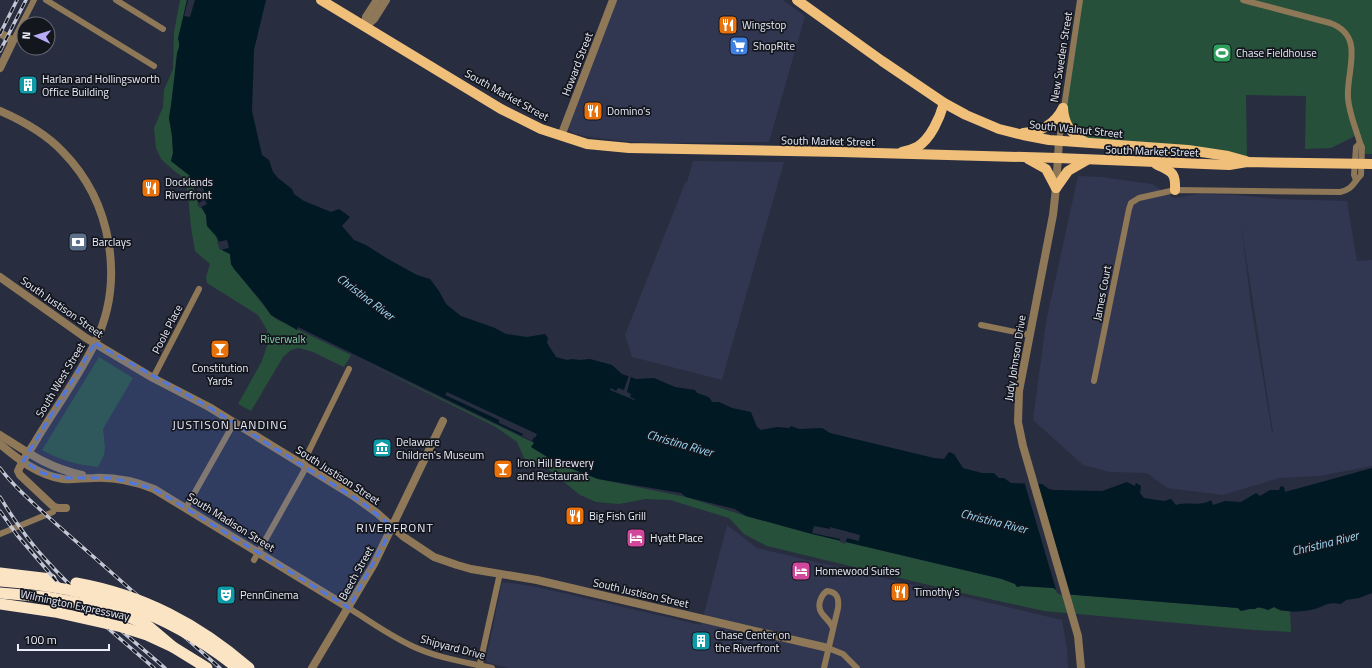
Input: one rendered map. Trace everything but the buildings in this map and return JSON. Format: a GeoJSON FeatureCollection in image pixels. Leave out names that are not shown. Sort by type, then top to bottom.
{"type":"FeatureCollection","features":[{"type":"Feature","properties":{"kind":"highway"},"geometry":{"type":"LineString","coordinates":[[0,574],[40,577],[80,584],[107,590],[143,602],[171,614],[193,626],[220,644],[249,668]]}},
{"type":"Feature","properties":{"kind":"highway","name":"Wilmington Expressway"},"geometry":{"type":"LineString","coordinates":[[0,581],[70,589],[95,595],[128,606],[163,621],[206,644],[237,668]]}},
{"type":"Feature","properties":{"kind":"highway"},"geometry":{"type":"LineString","coordinates":[[0,593],[74,602],[122,614],[147,625],[173,647]]}},
{"type":"Feature","properties":{"kind":"highway","name":"Wilmington Expressway"},"geometry":{"type":"LineString","coordinates":[[0,604],[55,612],[122,627],[147,635],[173,647],[207,668]]}},
{"type":"Feature","properties":{"kind":"main road","name":"South Market Street"},"geometry":{"type":"LineString","coordinates":[[322,0],[364,27],[501,109],[541,129],[587,144],[622,148],[1058,158],[1229,165],[1247,162],[1372,164]]}},
{"type":"Feature","properties":{"kind":"main road","name":"South Walnut Street"},"geometry":{"type":"LineString","coordinates":[[796,0],[944,103],[977,120],[999,129],[1034,138],[1188,150],[1228,156],[1247,162]]}},
{"type":"Feature","properties":{"kind":"main road"},"geometry":{"type":"LineString","coordinates":[[896,154],[917,147],[924,141],[935,123],[944,103]]}},
{"type":"Feature","properties":{"kind":"main road"},"geometry":{"type":"LineString","coordinates":[[1015,133],[1027,133],[1041,130],[1055,120],[1063,108]]}},
{"type":"Feature","properties":{"kind":"main road"},"geometry":{"type":"LineString","coordinates":[[1063,108],[1064,118],[1068,129],[1086,142]]}},
{"type":"Feature","properties":{"kind":"main road"},"geometry":{"type":"LineString","coordinates":[[1027,158],[1046,169],[1056,188],[1068,171],[1087,160]]}},
{"type":"Feature","properties":{"kind":"main road"},"geometry":{"type":"LineString","coordinates":[[1154,163],[1173,174],[1176,180],[1175,190]]}},
{"type":"Feature","properties":{"kind":"street"},"geometry":{"type":"LineString","coordinates":[[0,68],[34,0]]}},
{"type":"Feature","properties":{"kind":"street"},"geometry":{"type":"LineString","coordinates":[[46,0],[154,66]]}},
{"type":"Feature","properties":{"kind":"street"},"geometry":{"type":"LineString","coordinates":[[116,0],[163,29]]}},
{"type":"Feature","properties":{"kind":"street"},"geometry":{"type":"LineString","coordinates":[[364,27],[366,17],[377,0]]}},
{"type":"Feature","properties":{"kind":"street"},"geometry":{"type":"LineString","coordinates":[[364,27],[374,19],[386,0]]}},
{"type":"Feature","properties":{"kind":"street","name":"Howard Street"},"geometry":{"type":"LineString","coordinates":[[561,136],[613,0]]}},
{"type":"Feature","properties":{"kind":"street","name":"New Sweden Street"},"geometry":{"type":"LineString","coordinates":[[1059,141],[1080,0]]}},
{"type":"Feature","properties":{"kind":"street"},"geometry":{"type":"LineString","coordinates":[[1175,190],[1340,192],[1353,186],[1361,175],[1362,147],[1348,102],[1348,86],[1352,51],[1346,34],[1339,26],[1330,23],[1243,0]]}},
{"type":"Feature","properties":{"kind":"street"},"geometry":{"type":"LineString","coordinates":[[0,33],[13,41]]}},
{"type":"Feature","properties":{"kind":"street","name":"South West Street"},"geometry":{"type":"LineString","coordinates":[[0,111],[28,125],[49,139],[64,152],[80,174],[98,206],[109,240],[112,276],[106,314],[95,343],[23,461]]}},
{"type":"Feature","properties":{"kind":"street","name":"Judy Johnson Drive"},"geometry":{"type":"LineString","coordinates":[[1059,141],[1056,188],[1050,232],[1020,387],[1018,410],[1021,439],[1073,617],[1079,643],[1081,668]]}},
{"type":"Feature","properties":{"kind":"street","name":"James Court"},"geometry":{"type":"LineString","coordinates":[[1094,381],[1131,203],[1139,198],[1175,190]]}},
{"type":"Feature","properties":{"kind":"street","name":"South Justison Street"},"geometry":{"type":"LineString","coordinates":[[0,277],[95,343],[153,378],[209,407],[363,503],[416,546],[434,557],[471,569],[543,581],[828,648]]}},
{"type":"Feature","properties":{"kind":"street","name":"Poole Place"},"geometry":{"type":"LineString","coordinates":[[153,378],[199,289]]}},
{"type":"Feature","properties":{"kind":"street"},"geometry":{"type":"LineString","coordinates":[[980,325],[1030,335]]}},
{"type":"Feature","properties":{"kind":"street"},"geometry":{"type":"LineString","coordinates":[[254,560],[304,471],[305,459],[349,369]]}},
{"type":"Feature","properties":{"kind":"street","name":"Beech Street"},"geometry":{"type":"LineString","coordinates":[[312,668],[374,564],[443,422]]}},
{"type":"Feature","properties":{"kind":"street"},"geometry":{"type":"LineString","coordinates":[[186,508],[234,423]]}},
{"type":"Feature","properties":{"kind":"street","name":"South Madison Street"},"geometry":{"type":"LineString","coordinates":[[0,435],[38,460],[60,470],[93,478]]}},
{"type":"Feature","properties":{"kind":"street","name":"South Madison Street"},"geometry":{"type":"LineString","coordinates":[[0,444],[36,470],[49,475],[67,479],[112,478],[145,485],[164,494],[349,608]]}},
{"type":"Feature","properties":{"kind":"street"},"geometry":{"type":"LineString","coordinates":[[23,461],[18,471],[20,475],[54,507],[66,508]]}},
{"type":"Feature","properties":{"kind":"street"},"geometry":{"type":"LineString","coordinates":[[0,534],[53,512]]}},
{"type":"Feature","properties":{"kind":"street"},"geometry":{"type":"LineString","coordinates":[[479,667],[500,573]]}},
{"type":"Feature","properties":{"kind":"street"},"geometry":{"type":"LineString","coordinates":[[824,668],[838,608],[839,600],[834,593],[825,592],[821,597],[820,609],[822,614],[829,620],[833,628]]}},
{"type":"Feature","properties":{"kind":"street","name":"Shipyard Drive"},"geometry":{"type":"LineString","coordinates":[[349,608],[415,648],[479,667],[492,668]]}},
{"type":"Feature","properties":{"kind":"street"},"geometry":{"type":"LineString","coordinates":[[828,648],[843,654],[857,668]]}},
{"type":"Feature","properties":{"kind":"highlighted area"},"geometry":{"type":"Polygon","coordinates":[[[95,343],[209,407],[363,503],[393,527],[349,608],[154,489],[112,478],[62,478],[42,473],[23,461],[95,343]]]}},
{"type":"Feature","properties":{"kind":"shaded area"},"geometry":{"type":"Polygon","coordinates":[[[609,0],[783,0],[805,16],[769,142],[655,143],[622,141],[584,136],[573,133],[561,125],[609,0]]]}},
{"type":"Feature","properties":{"kind":"shaded area"},"geometry":{"type":"Polygon","coordinates":[[[693,161],[784,162],[722,380],[632,357],[625,335],[685,183],[687,182],[693,161]]]}},
{"type":"Feature","properties":{"kind":"shaded area"},"geometry":{"type":"Polygon","coordinates":[[[1078,176],[1100,177],[1152,184],[1174,198],[1197,194],[1237,195],[1277,199],[1347,201],[1357,261],[1372,260],[1372,466],[1319,476],[1279,478],[1223,495],[1167,488],[1147,473],[1110,472],[1083,465],[1033,420],[1046,322],[1078,176]],[[1241,224],[1251,305],[1272,433],[1241,224]]]}},
{"type":"Feature","properties":{"kind":"shaded area"},"geometry":{"type":"Polygon","coordinates":[[[727,525],[757,548],[1062,620],[1067,648],[1068,668],[509,668],[488,663],[486,660],[502,582],[537,587],[701,625],[727,525]]]}},
{"type":"Feature","properties":{"kind":"green space"},"geometry":{"type":"Polygon","coordinates":[[[180,0],[187,0],[178,39],[180,43],[169,118],[173,153],[171,161],[190,175],[197,200],[206,215],[207,226],[215,235],[222,250],[230,254],[231,264],[271,315],[276,319],[351,355],[344,367],[313,352],[299,348],[291,350],[283,357],[251,411],[238,404],[262,361],[268,343],[267,330],[258,315],[207,283],[206,277],[210,264],[195,251],[188,195],[184,178],[161,159],[156,148],[154,128],[163,107],[164,90],[173,69],[174,32],[180,0]]]}},
{"type":"Feature","properties":{"kind":"green space","name":"Chase Fieldhouse"},"geometry":{"type":"Polygon","coordinates":[[[1080,0],[1372,0],[1372,154],[1363,154],[1357,135],[1331,148],[1305,149],[1306,96],[1246,95],[1247,162],[1080,139],[1063,108],[1080,0]]]}},
{"type":"Feature","properties":{"kind":"green space","name":"Riverwalk"},"geometry":{"type":"Polygon","coordinates":[[[354,356],[534,443],[532,447],[557,463],[598,479],[686,497],[746,516],[812,534],[1002,579],[1015,584],[1017,587],[1053,588],[1063,594],[1238,608],[1241,611],[1255,609],[1257,607],[1268,610],[1274,607],[1281,611],[1290,611],[1291,632],[1044,611],[962,593],[767,546],[744,534],[729,518],[670,500],[646,499],[619,504],[596,502],[580,495],[548,469],[524,458],[517,442],[496,427],[354,356]]]}},
{"type":"Feature","properties":{"kind":"green space"},"geometry":{"type":"Polygon","coordinates":[[[99,357],[133,378],[103,429],[105,447],[104,455],[98,467],[69,462],[42,450],[99,357]]]}},
{"type":"Feature","properties":{"kind":"water","name":"Christina River"},"geometry":{"type":"Polygon","coordinates":[[[187,0],[266,0],[254,50],[252,111],[262,155],[269,160],[273,172],[292,189],[294,194],[304,201],[331,212],[339,209],[350,217],[342,226],[354,240],[366,245],[417,275],[430,279],[446,304],[461,316],[495,328],[506,334],[527,337],[545,334],[548,338],[547,343],[556,357],[567,360],[590,359],[612,365],[622,374],[636,379],[654,378],[675,387],[695,390],[697,393],[708,397],[712,402],[719,402],[732,408],[751,412],[757,427],[761,430],[777,427],[789,428],[791,426],[799,429],[822,428],[830,433],[934,458],[944,459],[949,452],[954,454],[963,468],[982,473],[994,473],[999,478],[1004,478],[1011,483],[1042,484],[1049,489],[1054,490],[1102,491],[1127,482],[1135,486],[1136,483],[1141,486],[1140,493],[1144,498],[1164,501],[1171,499],[1176,505],[1199,504],[1211,500],[1213,505],[1225,501],[1241,502],[1256,493],[1260,496],[1270,490],[1279,490],[1281,486],[1284,487],[1285,492],[1372,468],[1372,593],[1359,598],[1346,600],[1341,604],[1332,603],[1316,609],[1297,612],[1274,607],[1268,610],[1260,607],[1241,611],[1238,608],[1063,594],[1053,588],[1017,587],[1015,584],[1002,579],[812,534],[746,516],[735,509],[686,497],[681,493],[598,479],[557,463],[531,447],[534,443],[532,441],[298,327],[297,330],[271,315],[234,269],[231,264],[230,254],[222,250],[217,237],[207,226],[206,215],[197,200],[198,196],[190,176],[171,161],[173,153],[169,118],[179,46],[178,39],[187,0]]]}},
{"type":"Feature","properties":{"kind":"pier"},"geometry":{"type":"Polygon","coordinates":[[[188,0],[195,0],[190,17],[184,16],[188,0]]]}},
{"type":"Feature","properties":{"kind":"pier"},"geometry":{"type":"Polygon","coordinates":[[[199,180],[208,199],[205,200],[207,204],[200,208],[197,204],[202,201],[193,183],[199,180]]]}},
{"type":"Feature","properties":{"kind":"pier"},"geometry":{"type":"Polygon","coordinates":[[[227,240],[229,248],[220,250],[217,242],[227,240]]]}},
{"type":"Feature","properties":{"kind":"pier"},"geometry":{"type":"Polygon","coordinates":[[[629,375],[631,376],[627,392],[631,394],[630,397],[635,399],[634,400],[610,390],[611,388],[616,391],[618,388],[624,390],[629,375]]]}},
{"type":"Feature","properties":{"kind":"pier"},"geometry":{"type":"Polygon","coordinates":[[[447,392],[537,434],[532,441],[522,436],[523,434],[499,423],[499,420],[445,395],[447,392]]]}},
{"type":"Feature","properties":{"kind":"pier"},"geometry":{"type":"Polygon","coordinates":[[[1024,481],[1037,482],[1071,596],[1063,596],[1057,593],[1024,481]]]}},
{"type":"Feature","properties":{"kind":"pier"},"geometry":{"type":"Polygon","coordinates":[[[814,526],[830,529],[830,527],[860,535],[859,541],[847,538],[845,544],[840,542],[840,539],[812,533],[814,526]]]}},
{"type":"Feature","properties":{"kind":"railway"},"geometry":{"type":"LineString","coordinates":[[0,34],[17,0]]}},
{"type":"Feature","properties":{"kind":"railway"},"geometry":{"type":"LineString","coordinates":[[0,51],[26,0]]}},
{"type":"Feature","properties":{"kind":"railway"},"geometry":{"type":"LineString","coordinates":[[0,468],[16,487],[46,515],[220,668]]}},
{"type":"Feature","properties":{"kind":"railway"},"geometry":{"type":"LineString","coordinates":[[0,497],[16,522],[40,554],[89,603],[165,668]]}},
{"type":"Feature","properties":{"kind":"railway"},"geometry":{"type":"LineString","coordinates":[[0,511],[17,535],[58,583],[82,606],[154,668]]}},
{"type":"Feature","properties":{"kind":"place","name":"Wingstop"},"geometry":{"type":"Point","coordinates":[728,25]}},
{"type":"Feature","properties":{"kind":"place","name":"ShopRite"},"geometry":{"type":"Point","coordinates":[739,46]}},
{"type":"Feature","properties":{"kind":"place","name":"Chase Fieldhouse"},"geometry":{"type":"Point","coordinates":[1222,53]}},
{"type":"Feature","properties":{"kind":"place","name":"Harlan and Hollingsworth Office Building"},"geometry":{"type":"Point","coordinates":[28,85]}},
{"type":"Feature","properties":{"kind":"place","name":"Domino's"},"geometry":{"type":"Point","coordinates":[593,111]}},
{"type":"Feature","properties":{"kind":"place","name":"Docklands Riverfront"},"geometry":{"type":"Point","coordinates":[151,188]}},
{"type":"Feature","properties":{"kind":"place","name":"Barclays"},"geometry":{"type":"Point","coordinates":[78,242]}},
{"type":"Feature","properties":{"kind":"place","name":"Constitution Yards"},"geometry":{"type":"Point","coordinates":[220,349]}},
{"type":"Feature","properties":{"kind":"place","name":"Delaware Children's Museum"},"geometry":{"type":"Point","coordinates":[382,448]}},
{"type":"Feature","properties":{"kind":"place","name":"Iron Hill Brewery and Restaurant"},"geometry":{"type":"Point","coordinates":[503,469]}},
{"type":"Feature","properties":{"kind":"place","name":"Big Fish Grill"},"geometry":{"type":"Point","coordinates":[575,516]}},
{"type":"Feature","properties":{"kind":"place","name":"Hyatt Place"},"geometry":{"type":"Point","coordinates":[636,538]}},
{"type":"Feature","properties":{"kind":"place","name":"Homewood Suites"},"geometry":{"type":"Point","coordinates":[801,571]}},
{"type":"Feature","properties":{"kind":"place","name":"Timothy's"},"geometry":{"type":"Point","coordinates":[900,592]}},
{"type":"Feature","properties":{"kind":"place","name":"PennCinema"},"geometry":{"type":"Point","coordinates":[226,595]}},
{"type":"Feature","properties":{"kind":"place","name":"Chase Center on the Riverfront"},"geometry":{"type":"Point","coordinates":[701,641]}},
{"type":"Feature","properties":{"kind":"district","name":"JUSTISON LANDING"},"geometry":{"type":"Point","coordinates":[230,424]}},
{"type":"Feature","properties":{"kind":"district","name":"RIVERFRONT"},"geometry":{"type":"Point","coordinates":[395,527]}}]}
